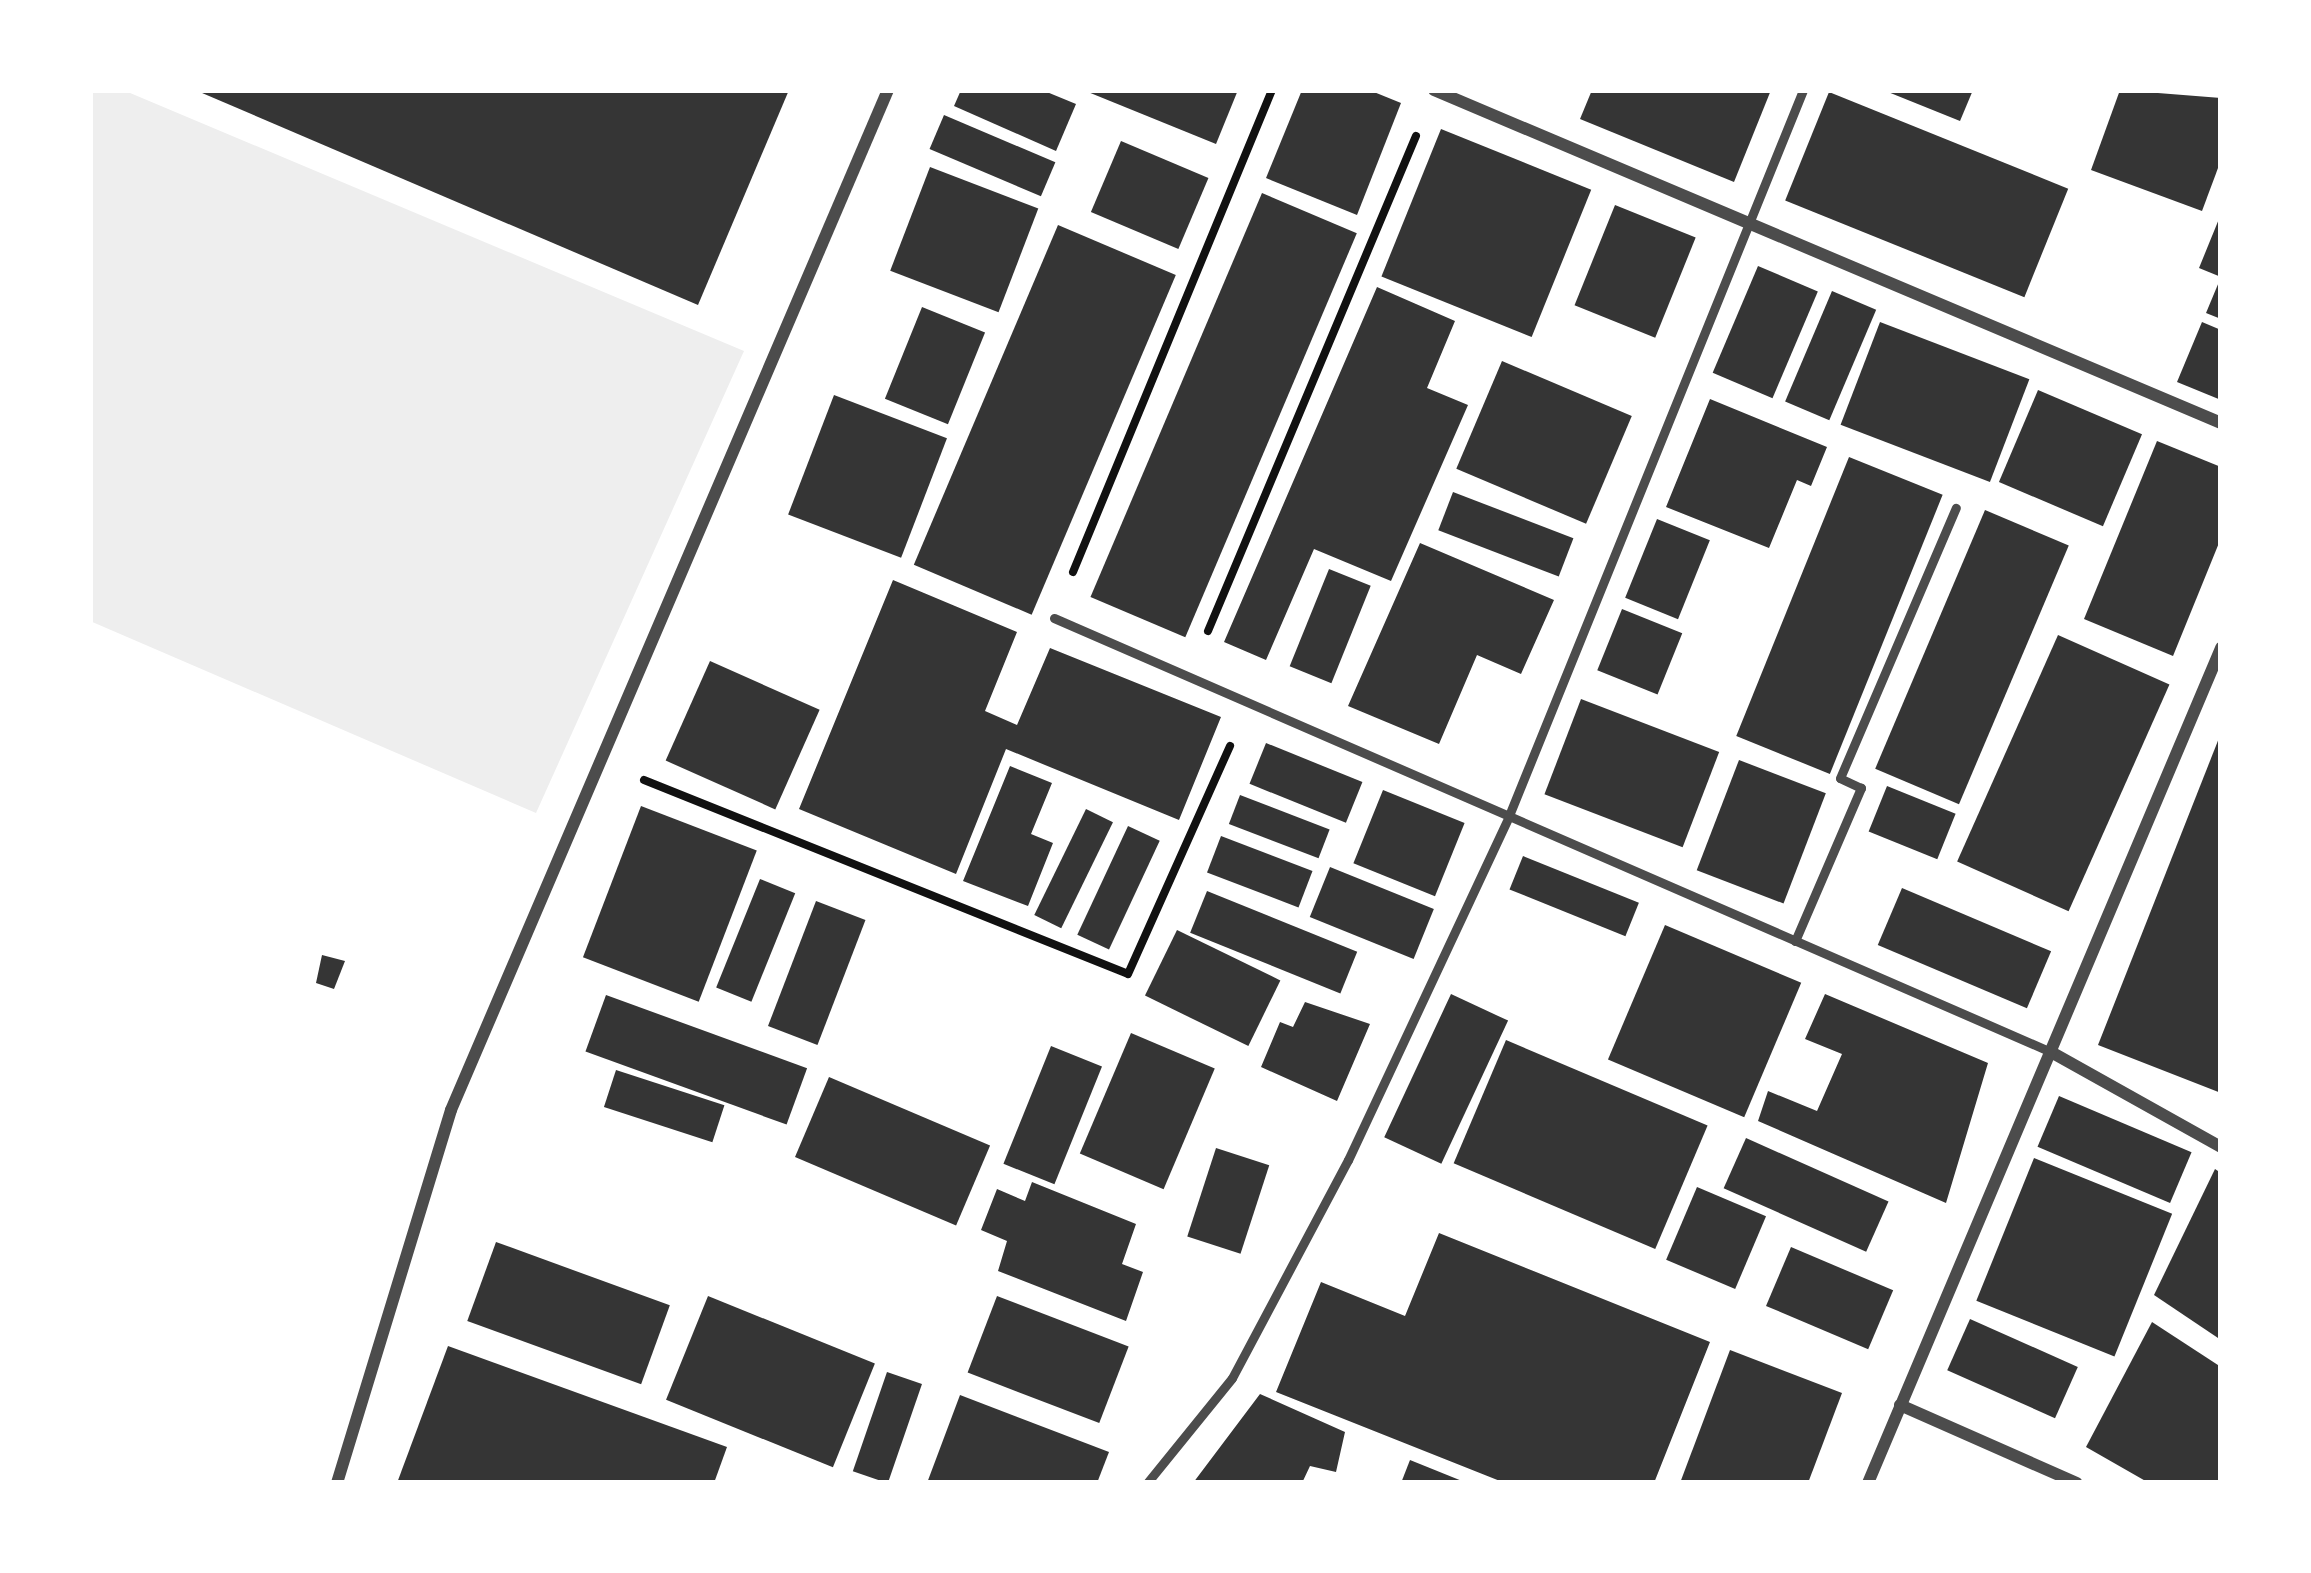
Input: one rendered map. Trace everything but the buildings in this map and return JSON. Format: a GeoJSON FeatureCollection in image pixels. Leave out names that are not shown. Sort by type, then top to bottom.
{"type":"FeatureCollection","features":[{"type":"Feature","properties":{"kind":"street"},"geometry":{"type":"LineString","coordinates":[[337,1483],[452,1110],[888,90]]}},
{"type":"Feature","properties":{"kind":"street"},"geometry":{"type":"LineString","coordinates":[[1435,90],[2221,423]]}},
{"type":"Feature","properties":{"kind":"street"},"geometry":{"type":"LineString","coordinates":[[1868,1483],[2221,648]]}},
{"type":"Feature","properties":{"kind":"street"},"geometry":{"type":"LineString","coordinates":[[2050,1052],[2221,1147]]}},
{"type":"Feature","properties":{"kind":"street"},"geometry":{"type":"LineString","coordinates":[[1900,1405],[2077,1483]]}},
{"type":"Feature","properties":{"kind":"lane"},"geometry":{"type":"LineString","coordinates":[[1148,1483],[1232,1378],[1508,818],[1803,90]]}},
{"type":"Feature","properties":{"kind":"lane"},"geometry":{"type":"LineString","coordinates":[[1795,941],[1861,788],[1840,778],[1956,508]]}},
{"type":"Feature","properties":{"kind":"lane"},"geometry":{"type":"LineString","coordinates":[[1054,618],[1251,699],[1508,818],[2050,1052]]}},
{"type":"Feature","properties":{"kind":"path"},"geometry":{"type":"LineString","coordinates":[[1054,618],[1272,90]]}},
{"type":"Feature","properties":{"kind":"path"},"geometry":{"type":"LineString","coordinates":[[1190,673],[1435,90]]}},
{"type":"Feature","properties":{"kind":"path"},"geometry":{"type":"LineString","coordinates":[[598,762],[1128,974],[1251,699]]}},
{"type":"Feature","properties":{"kind":"shaded area"},"geometry":{"type":"Polygon","coordinates":[[[90,90],[123,90],[744,351],[536,813],[90,621],[90,90]]]}}]}
